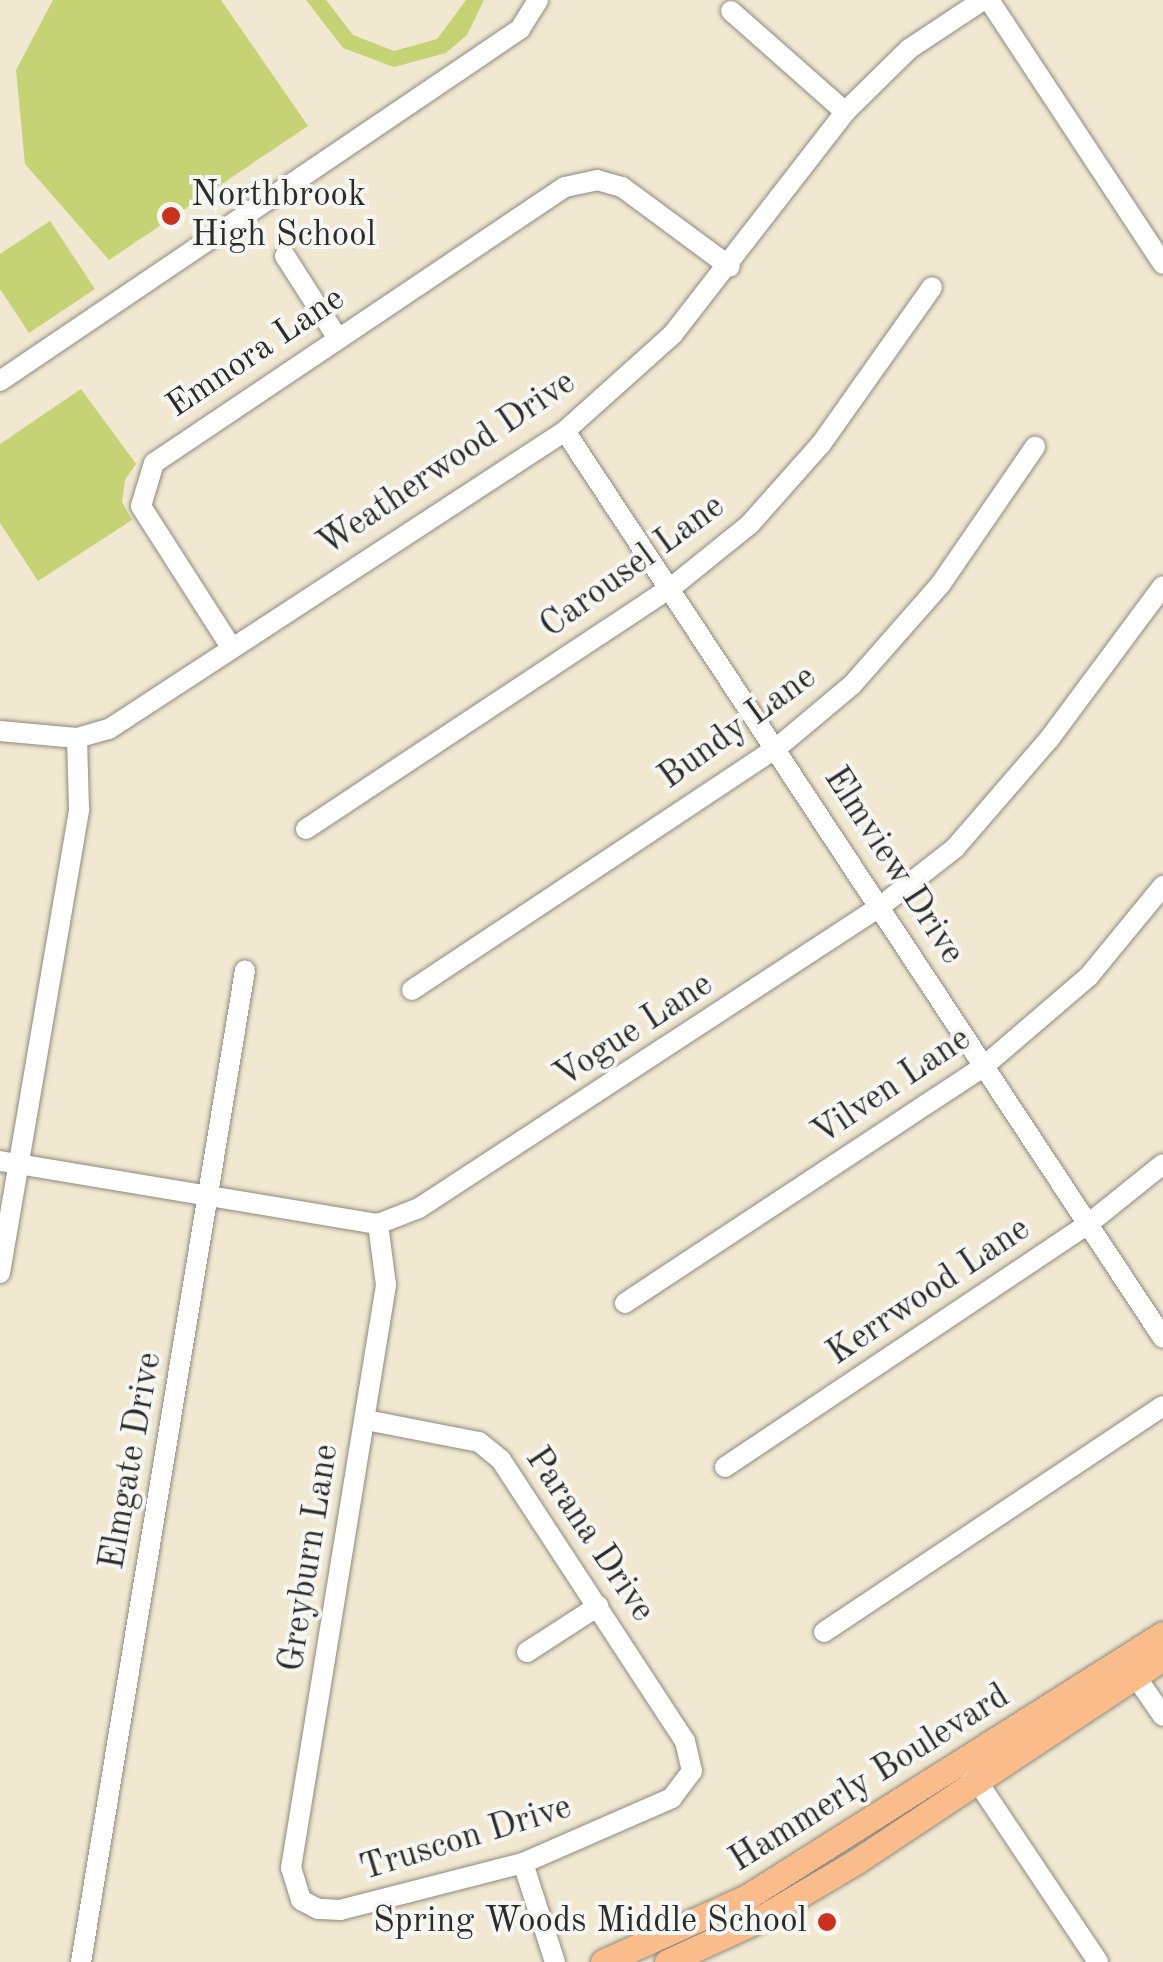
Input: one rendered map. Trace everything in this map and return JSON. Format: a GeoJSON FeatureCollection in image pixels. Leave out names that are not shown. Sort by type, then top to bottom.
{"type":"FeatureCollection","features":[{"type":"Feature","properties":{"kind":"main road","name":"Hammerly Boulevard"},"geometry":{"type":"LineString","coordinates":[[667,1962],[756,1920],[851,1850],[1130,1668],[1163,1634]]}},
{"type":"Feature","properties":{"kind":"main road","name":"Hammerly Boulevard"},"geometry":{"type":"LineString","coordinates":[[1130,1668],[1163,1658]]}},
{"type":"Feature","properties":{"kind":"main road","name":"Hammerly Boulevard"},"geometry":{"type":"LineString","coordinates":[[603,1962],[851,1850]]}},
{"type":"Feature","properties":{"kind":"street","name":"Weatherwood Drive"},"geometry":{"type":"LineString","coordinates":[[0,731],[77,738],[121,722],[565,431],[673,334],[730,267],[845,112],[909,50],[986,0]]}},
{"type":"Feature","properties":{"kind":"street"},"geometry":{"type":"LineString","coordinates":[[986,0],[1163,264]]}},
{"type":"Feature","properties":{"kind":"street"},"geometry":{"type":"LineString","coordinates":[[0,381],[504,40],[538,3]]}},
{"type":"Feature","properties":{"kind":"street"},"geometry":{"type":"LineString","coordinates":[[730,11],[845,112]]}},
{"type":"Feature","properties":{"kind":"street","name":"Emnora Lane"},"geometry":{"type":"LineString","coordinates":[[231,647],[141,506],[154,463],[566,187],[597,180],[622,187],[730,267]]}},
{"type":"Feature","properties":{"kind":"street"},"geometry":{"type":"LineString","coordinates":[[284,256],[337,337]]}},
{"type":"Feature","properties":{"kind":"street","name":"Carousel Lane"},"geometry":{"type":"LineString","coordinates":[[306,829],[672,587],[750,524],[822,444],[932,287]]}},
{"type":"Feature","properties":{"kind":"street","name":"Elmview Drive"},"geometry":{"type":"LineString","coordinates":[[565,431],[778,747],[1163,1338]]}},
{"type":"Feature","properties":{"kind":"street","name":"Bundy Lane"},"geometry":{"type":"LineString","coordinates":[[412,990],[778,747],[852,686],[940,585],[1035,447]]}},
{"type":"Feature","properties":{"kind":"street","name":"Vogue Lane"},"geometry":{"type":"LineString","coordinates":[[378,1224],[450,1190],[881,906],[954,848],[1011,786],[1163,586]]}},
{"type":"Feature","properties":{"kind":"street"},"geometry":{"type":"LineString","coordinates":[[0,1273],[9,1163],[80,809],[77,738]]}},
{"type":"Feature","properties":{"kind":"street","name":"Vilven Lane"},"geometry":{"type":"LineString","coordinates":[[625,1303],[983,1067],[1089,976],[1163,886]]}},
{"type":"Feature","properties":{"kind":"street","name":"Elmgate Drive"},"geometry":{"type":"LineString","coordinates":[[81,1962],[245,970]]}},
{"type":"Feature","properties":{"kind":"street"},"geometry":{"type":"LineString","coordinates":[[9,1163],[378,1224]]}},
{"type":"Feature","properties":{"kind":"street","name":"Kerrwood Lane"},"geometry":{"type":"LineString","coordinates":[[725,1467],[1088,1226],[1163,1164]]}},
{"type":"Feature","properties":{"kind":"street","name":"Greyburn Lane"},"geometry":{"type":"LineString","coordinates":[[301,1900],[291,1868],[386,1284],[378,1224]]}},
{"type":"Feature","properties":{"kind":"street"},"geometry":{"type":"LineString","coordinates":[[824,1632],[1163,1406]]}},
{"type":"Feature","properties":{"kind":"street","name":"Parana Drive"},"geometry":{"type":"LineString","coordinates":[[366,1420],[480,1442],[501,1460],[685,1740],[692,1771]]}},
{"type":"Feature","properties":{"kind":"street"},"geometry":{"type":"LineString","coordinates":[[528,1652],[598,1606]]}},
{"type":"Feature","properties":{"kind":"street"},"geometry":{"type":"LineString","coordinates":[[1130,1668],[1163,1716]]}},
{"type":"Feature","properties":{"kind":"street","name":"Truscon Drive"},"geometry":{"type":"LineString","coordinates":[[301,1900],[318,1910],[340,1910],[523,1862],[672,1798],[692,1771]]}},
{"type":"Feature","properties":{"kind":"street"},"geometry":{"type":"LineString","coordinates":[[972,1773],[1098,1962]]}},
{"type":"Feature","properties":{"kind":"street"},"geometry":{"type":"LineString","coordinates":[[523,1862],[555,1962]]}},
{"type":"Feature","properties":{"kind":"green space"},"geometry":{"type":"Polygon","coordinates":[[[53,0],[221,0],[308,126],[109,260],[25,164],[16,70],[53,0]]]}},
{"type":"Feature","properties":{"kind":"green space"},"geometry":{"type":"Polygon","coordinates":[[[306,0],[326,0],[353,35],[394,51],[437,39],[466,0],[484,0],[467,35],[446,53],[394,67],[343,48],[306,0]]]}},
{"type":"Feature","properties":{"kind":"green space"},"geometry":{"type":"Polygon","coordinates":[[[50,221],[95,289],[29,333],[0,289],[0,254],[50,221]]]}},
{"type":"Feature","properties":{"kind":"green space"},"geometry":{"type":"Polygon","coordinates":[[[81,389],[136,464],[125,480],[122,502],[132,520],[38,581],[0,523],[0,444],[81,389]]]}},
{"type":"Feature","properties":{"kind":"place","name":"Northbrook High School"},"geometry":{"type":"Point","coordinates":[171,216]}},
{"type":"Feature","properties":{"kind":"place","name":"Spring Woods Middle School"},"geometry":{"type":"Point","coordinates":[827,1922]}}]}
